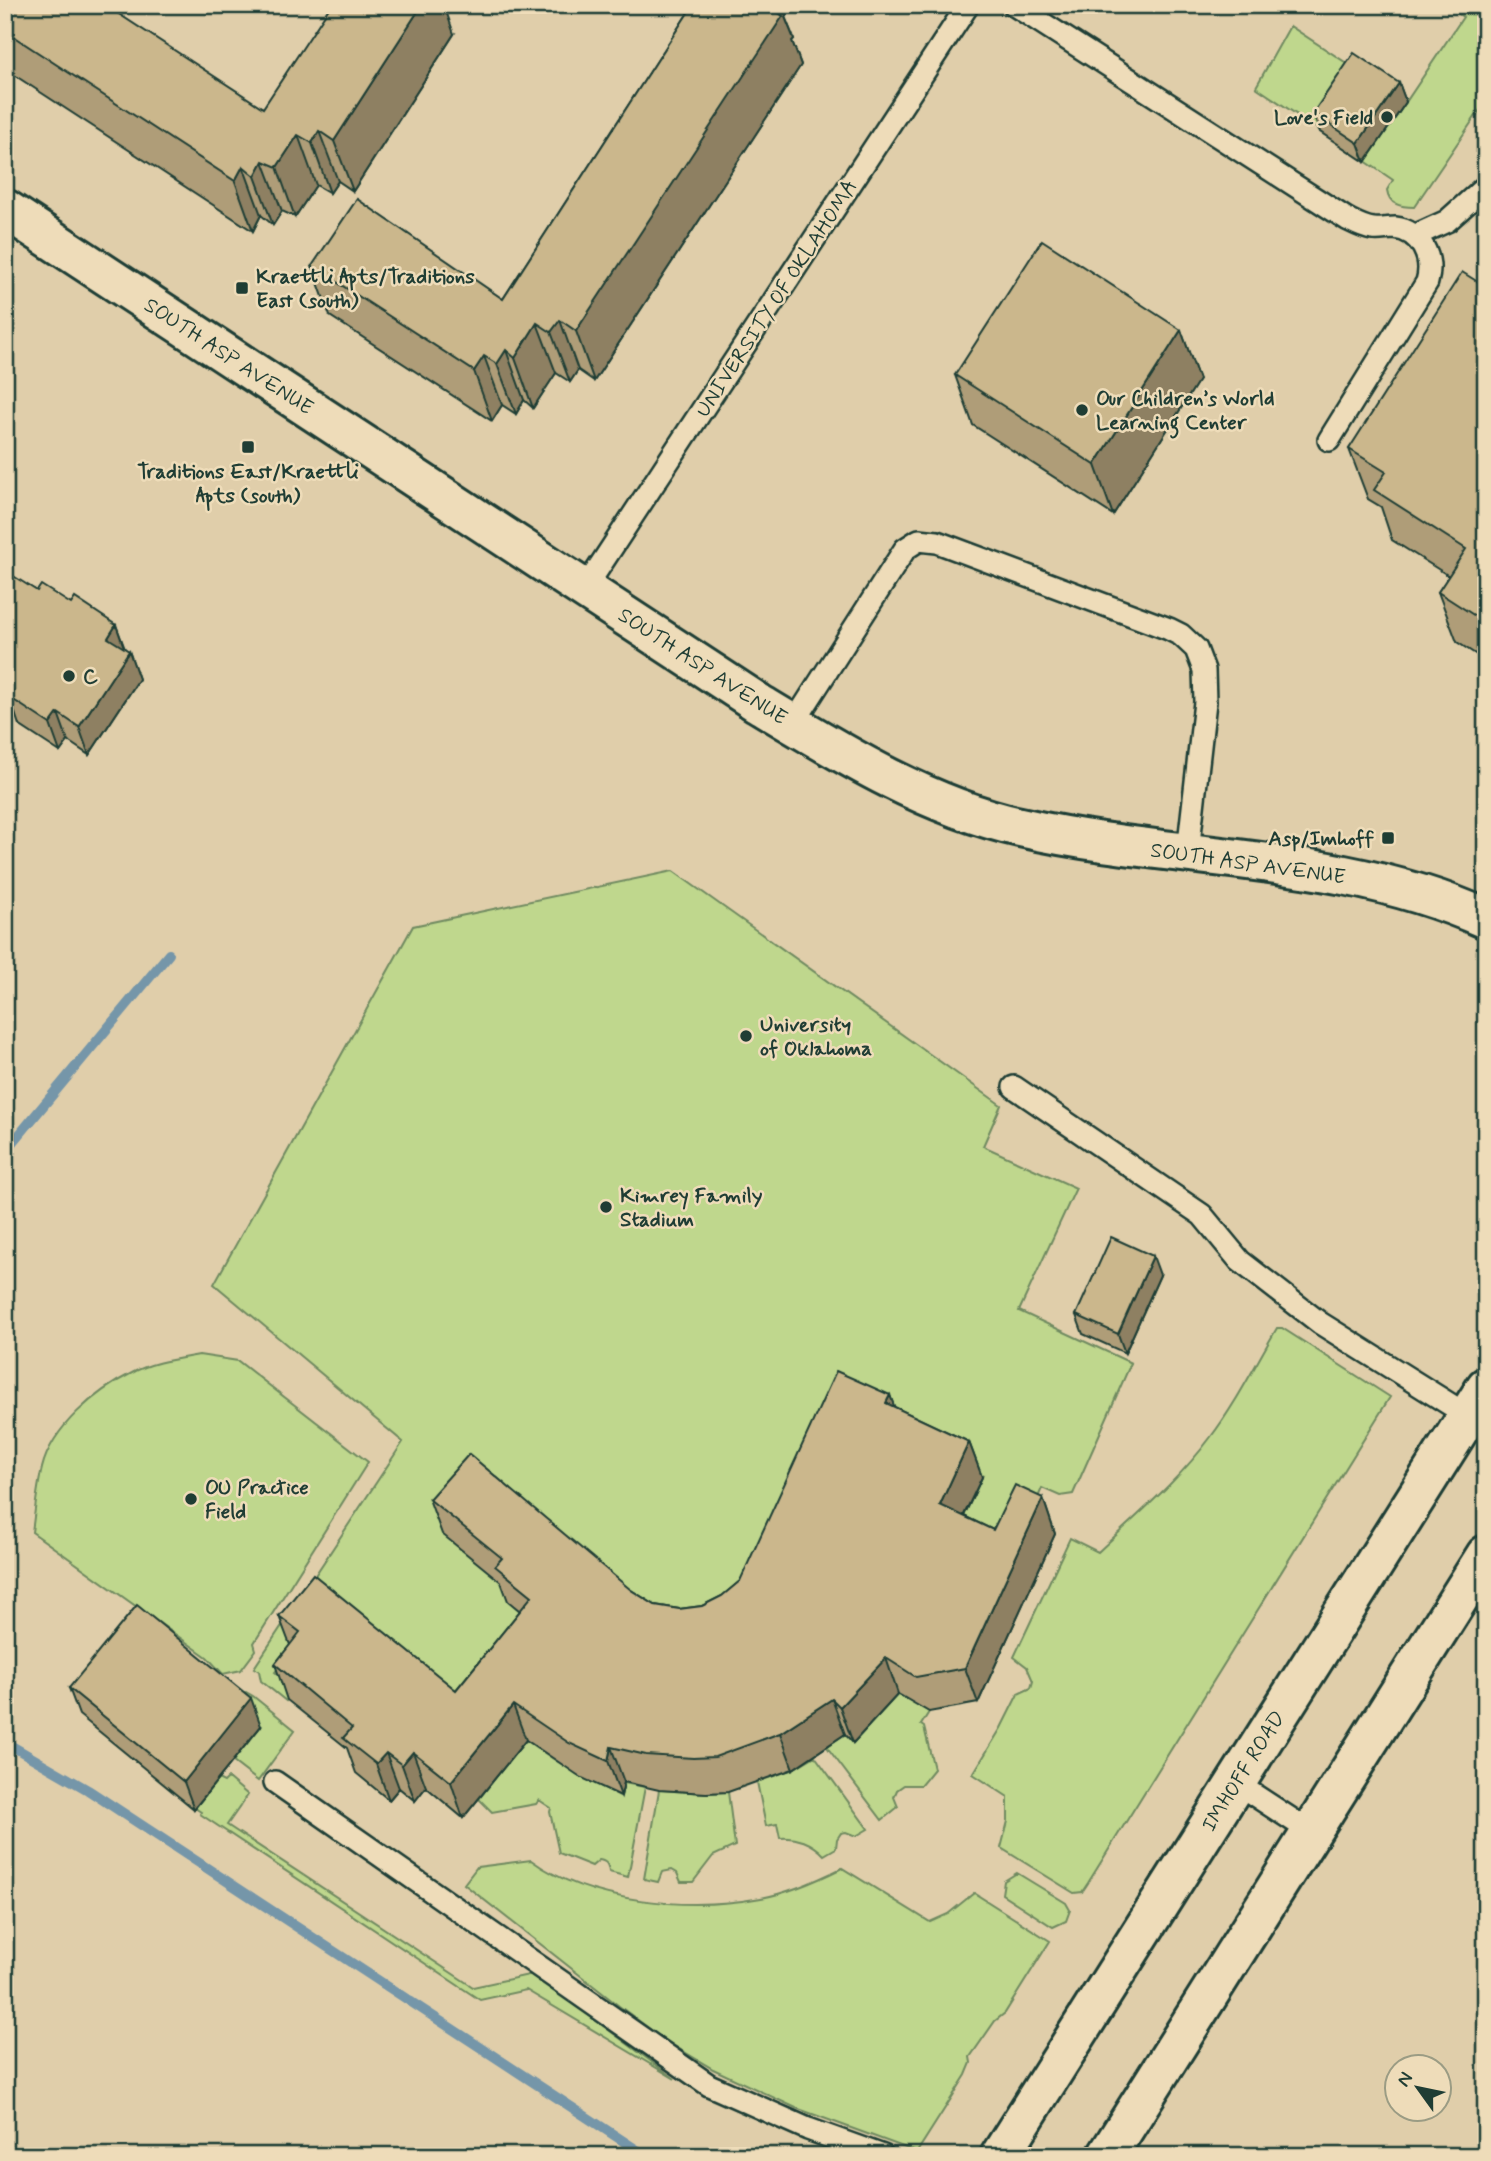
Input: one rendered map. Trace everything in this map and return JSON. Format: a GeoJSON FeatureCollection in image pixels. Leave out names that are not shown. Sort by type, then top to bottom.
{"type":"FeatureCollection","features":[{"type":"Feature","properties":{"kind":"street","name":"SOUTH ASP AVENUE"},"geometry":{"type":"LineString","coordinates":[[5,209],[584,590],[793,724],[910,787],[1005,823],[1096,842],[1253,859],[1352,877],[1452,905],[1486,919]]}},
{"type":"Feature","properties":{"kind":"street","name":"IMHOFF ROAD"},"geometry":{"type":"LineString","coordinates":[[1000,2156],[1236,1783],[1479,1410]]}},
{"type":"Feature","properties":{"kind":"street"},"geometry":{"type":"LineString","coordinates":[[1107,2156],[1486,1555]]}},
{"type":"Feature","properties":{"kind":"lane","name":"UNIVERSITY OF OKLAHOMA"},"geometry":{"type":"LineString","coordinates":[[584,590],[968,5]]}},
{"type":"Feature","properties":{"kind":"lane"},"geometry":{"type":"LineString","coordinates":[[1014,5],[1347,219],[1371,229],[1393,228],[1406,231],[1423,244],[1428,258],[1427,282],[1329,440]]}},
{"type":"Feature","properties":{"kind":"lane"},"geometry":{"type":"LineString","coordinates":[[1415,236],[1447,221],[1486,186]]}},
{"type":"Feature","properties":{"kind":"lane"},"geometry":{"type":"LineString","coordinates":[[793,724],[905,549],[919,540],[937,542],[1169,629],[1181,635],[1196,649],[1204,670],[1205,702],[1188,852]]}},
{"type":"Feature","properties":{"kind":"lane"},"geometry":{"type":"LineString","coordinates":[[1014,1087],[1202,1214],[1240,1261],[1320,1323],[1479,1410]]}},
{"type":"Feature","properties":{"kind":"lane"},"geometry":{"type":"LineString","coordinates":[[275,1782],[709,2085],[808,2129],[883,2156]]}},
{"type":"Feature","properties":{"kind":"lane"},"geometry":{"type":"LineString","coordinates":[[1236,1783],[1311,1832]]}},
{"type":"Feature","properties":{"kind":"shaded area","name":"University of Oklahoma"},"geometry":{"type":"Polygon","coordinates":[[[5,5],[1486,5],[1486,2156],[5,2156],[5,5]]]}},
{"type":"Feature","properties":{"kind":"green space","name":"Love's Field"},"geometry":{"type":"Polygon","coordinates":[[[1446,5],[1486,5],[1486,101],[1414,207],[1400,206],[1390,199],[1387,190],[1393,180],[1256,87],[1290,26],[1406,102],[1463,17],[1446,5]]]}},
{"type":"Feature","properties":{"kind":"green space","name":"Kimrey Family Stadium"},"geometry":{"type":"Polygon","coordinates":[[[673,871],[1001,1105],[983,1146],[1076,1188],[1019,1311],[1131,1363],[1073,1494],[1060,1496],[1042,1488],[1028,1521],[902,1695],[929,1712],[921,1725],[924,1727],[934,1769],[921,1785],[904,1785],[897,1790],[894,1797],[898,1807],[882,1820],[827,1747],[843,1733],[853,1742],[982,1477],[753,1616],[515,1593],[545,1631],[515,1732],[566,1767],[620,1796],[624,1783],[645,1787],[628,1877],[609,1872],[607,1864],[602,1861],[599,1860],[592,1866],[559,1853],[551,1808],[539,1800],[536,1804],[492,1812],[479,1799],[510,1759],[326,1610],[275,1672],[296,1689],[286,1701],[261,1681],[259,1671],[254,1668],[403,1442],[214,1284],[413,926],[673,871]]]}},
{"type":"Feature","properties":{"kind":"green space"},"geometry":{"type":"Polygon","coordinates":[[[1277,1328],[1282,1328],[1390,1397],[1088,1883],[1082,1892],[1074,1893],[1001,1848],[1008,1821],[1008,1797],[973,1774],[1018,1694],[1031,1688],[1033,1681],[1027,1667],[1014,1657],[1070,1538],[1098,1552],[1171,1483],[1219,1425],[1277,1328]]]}},
{"type":"Feature","properties":{"kind":"green space","name":"OU Practice Field"},"geometry":{"type":"Polygon","coordinates":[[[199,1355],[238,1361],[368,1462],[254,1643],[256,1650],[241,1670],[223,1674],[207,1657],[32,1532],[40,1476],[47,1453],[55,1438],[77,1412],[104,1390],[140,1369],[199,1355]]]}},
{"type":"Feature","properties":{"kind":"green space"},"geometry":{"type":"Polygon","coordinates":[[[246,1692],[295,1730],[258,1781],[232,1761],[241,1693],[246,1692]]]}},
{"type":"Feature","properties":{"kind":"green space"},"geometry":{"type":"Polygon","coordinates":[[[815,1756],[868,1829],[856,1836],[841,1833],[836,1848],[824,1855],[804,1841],[780,1838],[777,1824],[766,1826],[757,1782],[793,1769],[815,1756]]]}},
{"type":"Feature","properties":{"kind":"green space"},"geometry":{"type":"Polygon","coordinates":[[[228,1778],[248,1795],[227,1825],[473,1987],[533,1974],[675,2079],[526,1990],[480,2000],[200,1814],[195,1808],[218,1779],[224,1782],[228,1778]]]}},
{"type":"Feature","properties":{"kind":"green space"},"geometry":{"type":"Polygon","coordinates":[[[659,1790],[728,1792],[735,1846],[713,1856],[693,1882],[681,1882],[677,1873],[672,1870],[662,1872],[658,1882],[644,1879],[659,1790]]]}},
{"type":"Feature","properties":{"kind":"green space"},"geometry":{"type":"Polygon","coordinates":[[[531,1860],[555,1875],[611,1895],[704,1904],[782,1893],[842,1868],[930,1922],[948,1914],[974,1893],[1050,1941],[1005,2013],[995,2021],[970,2057],[971,2063],[966,2075],[917,2152],[796,2108],[713,2069],[666,2041],[464,1884],[477,1867],[531,1860]]]}},
{"type":"Feature","properties":{"kind":"green space"},"geometry":{"type":"Polygon","coordinates":[[[1017,1873],[1066,1903],[1070,1910],[1066,1921],[1053,1927],[1002,1894],[1004,1881],[1017,1873]]]}},
{"type":"Feature","properties":{"kind":"building"},"geometry":{"type":"Polygon","coordinates":[[[5,5],[105,5],[263,108],[331,5],[422,5],[334,141],[319,131],[312,143],[298,135],[277,167],[263,161],[255,176],[243,166],[235,181],[5,31],[5,5]]]}},
{"type":"Feature","properties":{"kind":"building"},"geometry":{"type":"Polygon","coordinates":[[[693,5],[767,5],[783,16],[576,331],[560,320],[551,332],[537,323],[515,358],[506,350],[497,364],[484,356],[474,371],[312,266],[357,199],[503,299],[693,5]]]}},
{"type":"Feature","properties":{"kind":"building"},"geometry":{"type":"Polygon","coordinates":[[[1354,53],[1399,83],[1358,143],[1313,113],[1354,53]]]}},
{"type":"Feature","properties":{"kind":"building"},"geometry":{"type":"Polygon","coordinates":[[[1042,240],[1181,330],[1095,465],[955,375],[1042,240]]]}},
{"type":"Feature","properties":{"kind":"building"},"geometry":{"type":"Polygon","coordinates":[[[1462,272],[1486,287],[1486,623],[1438,592],[1466,549],[1374,490],[1386,472],[1349,449],[1462,272]]]}},
{"type":"Feature","properties":{"kind":"building","name":"C"},"geometry":{"type":"Polygon","coordinates":[[[7,572],[37,591],[41,585],[71,604],[75,598],[116,625],[108,638],[129,651],[79,727],[58,713],[50,724],[9,697],[13,691],[5,686],[7,572]]]}},
{"type":"Feature","properties":{"kind":"building"},"geometry":{"type":"Polygon","coordinates":[[[1111,1237],[1153,1256],[1118,1334],[1076,1315],[1111,1237]]]}},
{"type":"Feature","properties":{"kind":"building"},"geometry":{"type":"Polygon","coordinates":[[[836,1371],[890,1395],[886,1403],[969,1442],[940,1505],[993,1530],[1015,1485],[1043,1498],[965,1668],[916,1677],[886,1658],[840,1707],[832,1699],[780,1733],[715,1757],[646,1755],[611,1747],[608,1761],[569,1743],[513,1705],[451,1782],[413,1752],[402,1765],[386,1753],[376,1764],[343,1738],[352,1728],[275,1664],[300,1632],[279,1616],[313,1574],[456,1690],[532,1596],[495,1566],[502,1558],[429,1499],[469,1454],[631,1590],[655,1605],[679,1609],[702,1606],[722,1596],[740,1581],[836,1371]]]}},
{"type":"Feature","properties":{"kind":"building"},"geometry":{"type":"Polygon","coordinates":[[[137,1605],[251,1698],[184,1782],[69,1688],[137,1605]]]}},
{"type":"Feature","properties":{"kind":"waterway"},"geometry":{"type":"LineString","coordinates":[[5,1152],[169,954]]}},
{"type":"Feature","properties":{"kind":"waterway"},"geometry":{"type":"LineString","coordinates":[[5,1739],[10,1745],[88,1790],[646,2156]]}},
{"type":"Feature","properties":{"kind":"place","name":"Love's Field"},"geometry":{"type":"Point","coordinates":[1387,117]}},
{"type":"Feature","properties":{"kind":"place","name":"Kraettli Apts/Traditions East (south)"},"geometry":{"type":"Point","coordinates":[242,288]}},
{"type":"Feature","properties":{"kind":"place","name":"Our Children’s World Learning Center"},"geometry":{"type":"Point","coordinates":[1082,410]}},
{"type":"Feature","properties":{"kind":"place","name":"Traditions East/Kraettli Apts (south)"},"geometry":{"type":"Point","coordinates":[248,447]}},
{"type":"Feature","properties":{"kind":"place","name":"C"},"geometry":{"type":"Point","coordinates":[69,676]}},
{"type":"Feature","properties":{"kind":"place","name":"Asp/Imhoff"},"geometry":{"type":"Point","coordinates":[1388,838]}},
{"type":"Feature","properties":{"kind":"place","name":"University of Oklahoma"},"geometry":{"type":"Point","coordinates":[746,1036]}},
{"type":"Feature","properties":{"kind":"place","name":"Kimrey Family Stadium"},"geometry":{"type":"Point","coordinates":[606,1207]}},
{"type":"Feature","properties":{"kind":"place","name":"OU Practice Field"},"geometry":{"type":"Point","coordinates":[191,1499]}}]}
